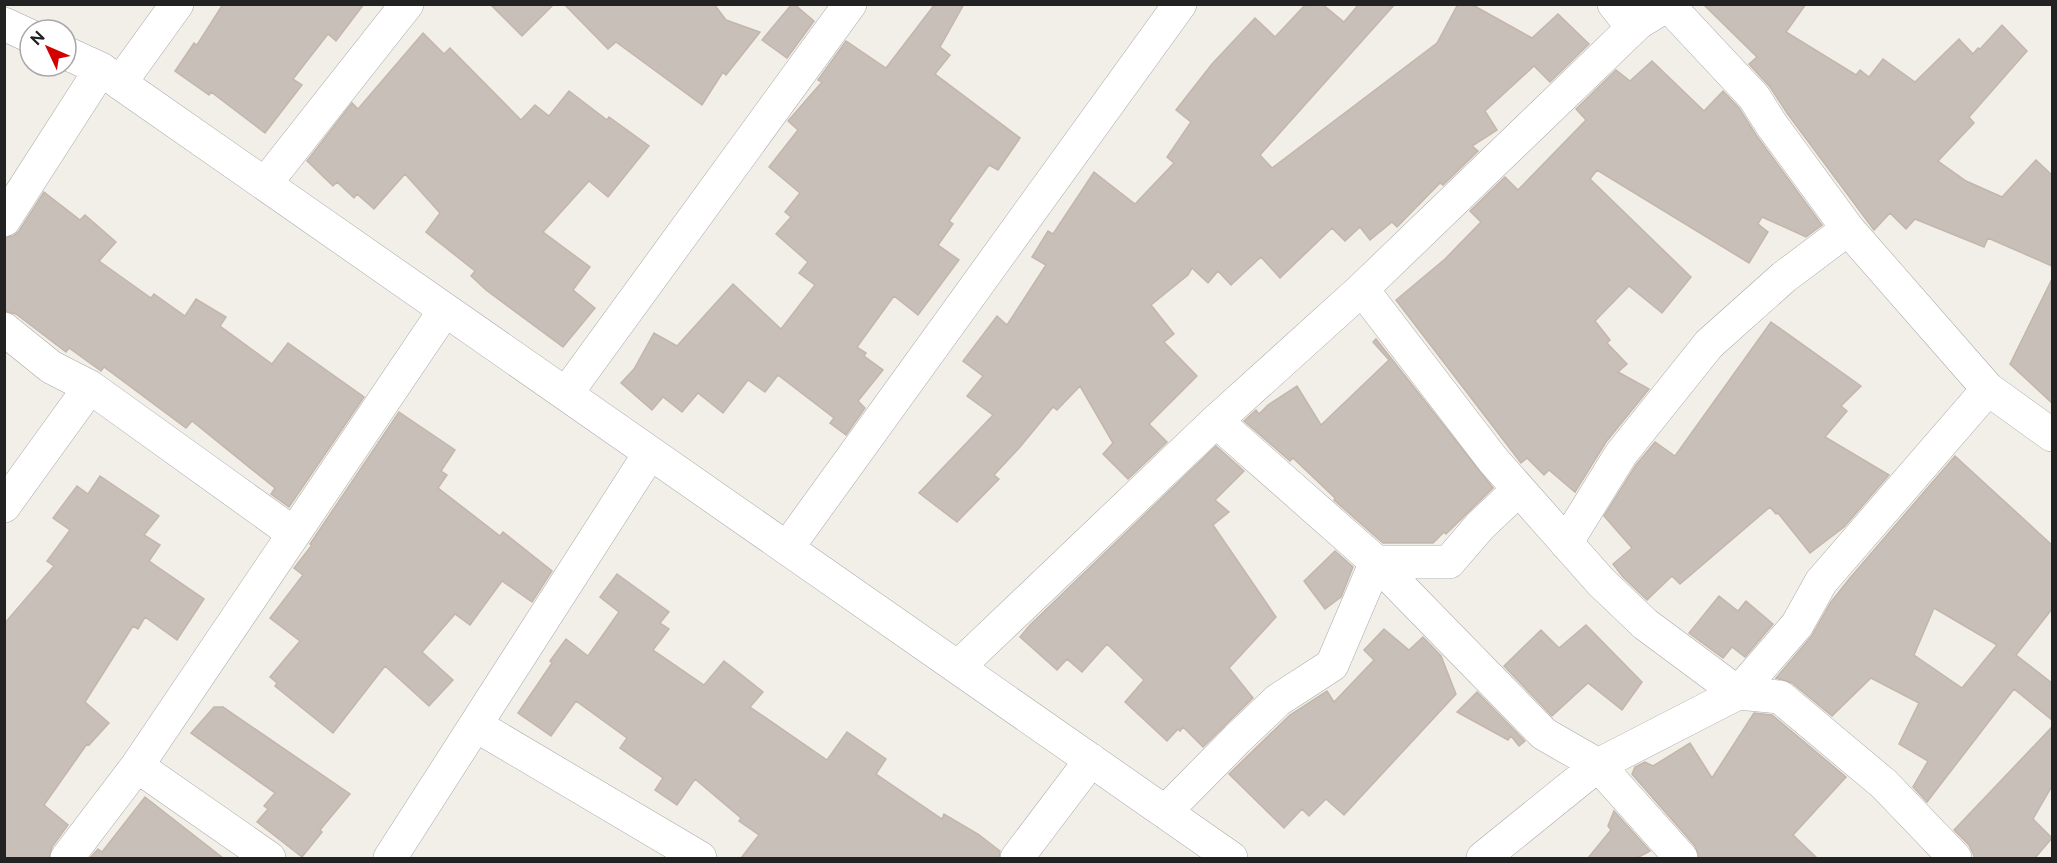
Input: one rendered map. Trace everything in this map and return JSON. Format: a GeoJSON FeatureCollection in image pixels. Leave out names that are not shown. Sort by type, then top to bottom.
{"type":"FeatureCollection","features":[{"type":"Feature","properties":{"kind":"street"},"geometry":{"type":"LineString","coordinates":[[4,220],[110,76],[177,4]]}},
{"type":"Feature","properties":{"kind":"street"},"geometry":{"type":"LineString","coordinates":[[265,184],[406,4]]}},
{"type":"Feature","properties":{"kind":"street"},"geometry":{"type":"LineString","coordinates":[[566,394],[850,4]]}},
{"type":"Feature","properties":{"kind":"street"},"geometry":{"type":"LineString","coordinates":[[787,548],[1180,4]]}},
{"type":"Feature","properties":{"kind":"street"},"geometry":{"type":"LineString","coordinates":[[958,667],[1216,421],[1362,289],[1630,15],[1669,5],[1754,97],[1771,124],[1848,229],[1988,389],[2052,435]]}},
{"type":"Feature","properties":{"kind":"street"},"geometry":{"type":"LineString","coordinates":[[4,24],[18,30]]}},
{"type":"Feature","properties":{"kind":"street"},"geometry":{"type":"LineString","coordinates":[[78,59],[110,76],[1232,858]]}},
{"type":"Feature","properties":{"kind":"street"},"geometry":{"type":"LineString","coordinates":[[1566,543],[1621,454],[1709,344],[1784,277],[1848,229]]}},
{"type":"Feature","properties":{"kind":"street"},"geometry":{"type":"LineString","coordinates":[[1362,289],[1492,460],[1601,582],[1645,624],[1738,693],[1780,697],[1884,784],[1955,858]]}},
{"type":"Feature","properties":{"kind":"street"},"geometry":{"type":"LineString","coordinates":[[67,858],[137,766],[445,310]]}},
{"type":"Feature","properties":{"kind":"street"},"geometry":{"type":"LineString","coordinates":[[4,329],[51,367],[90,387],[293,533]]}},
{"type":"Feature","properties":{"kind":"street"},"geometry":{"type":"LineString","coordinates":[[4,506],[90,387]]}},
{"type":"Feature","properties":{"kind":"street"},"geometry":{"type":"LineString","coordinates":[[1483,858],[1598,765],[1738,693],[1797,625],[1821,582],[1988,389]]}},
{"type":"Feature","properties":{"kind":"street"},"geometry":{"type":"LineString","coordinates":[[1216,421],[1376,562],[1544,734],[1598,765],[1681,858]]}},
{"type":"Feature","properties":{"kind":"street"},"geometry":{"type":"LineString","coordinates":[[390,858],[477,726],[650,453]]}},
{"type":"Feature","properties":{"kind":"street"},"geometry":{"type":"LineString","coordinates":[[1376,562],[1449,562],[1480,526],[1518,490]]}},
{"type":"Feature","properties":{"kind":"street"},"geometry":{"type":"LineString","coordinates":[[1165,812],[1278,700],[1332,665],[1376,562]]}},
{"type":"Feature","properties":{"kind":"street"},"geometry":{"type":"LineString","coordinates":[[477,726],[689,855]]}},
{"type":"Feature","properties":{"kind":"street"},"geometry":{"type":"LineString","coordinates":[[1017,858],[1091,760]]}},
{"type":"Feature","properties":{"kind":"street"},"geometry":{"type":"LineString","coordinates":[[137,766],[269,858]]}},
{"type":"Feature","properties":{"kind":"building"},"geometry":{"type":"Polygon","coordinates":[[[223,4],[364,4],[336,41],[328,34],[293,79],[302,85],[265,133],[211,92],[209,95],[175,71],[194,43],[197,45],[223,4]]]}},
{"type":"Feature","properties":{"kind":"building"},"geometry":{"type":"Polygon","coordinates":[[[490,4],[554,4],[522,36],[490,4]]]}},
{"type":"Feature","properties":{"kind":"building"},"geometry":{"type":"Polygon","coordinates":[[[564,4],[714,4],[726,20],[760,32],[726,75],[723,72],[702,105],[616,42],[608,49],[564,4]]]}},
{"type":"Feature","properties":{"kind":"building"},"geometry":{"type":"Polygon","coordinates":[[[792,4],[814,21],[787,58],[762,40],[792,4]]]}},
{"type":"Feature","properties":{"kind":"building"},"geometry":{"type":"Polygon","coordinates":[[[935,4],[964,4],[940,47],[950,55],[935,74],[1020,138],[998,170],[989,165],[949,221],[953,224],[938,245],[959,260],[918,315],[894,296],[857,347],[866,353],[864,356],[883,370],[858,401],[865,408],[846,435],[830,423],[834,418],[778,375],[765,392],[748,380],[723,413],[698,393],[682,412],[663,397],[652,410],[621,383],[634,369],[654,333],[677,346],[733,284],[781,329],[815,285],[799,273],[808,262],[776,234],[791,217],[785,212],[800,193],[769,167],[798,130],[788,121],[822,82],[818,80],[846,41],[886,68],[935,4]]]}},
{"type":"Feature","properties":{"kind":"building"},"geometry":{"type":"Polygon","coordinates":[[[1306,4],[1322,4],[1344,22],[1359,4],[1395,4],[1260,155],[1272,168],[1437,43],[1458,4],[1471,4],[1532,38],[1558,14],[1589,44],[1550,82],[1534,66],[1485,111],[1497,130],[1472,146],[1478,151],[1443,185],[1440,183],[1397,227],[1392,222],[1370,240],[1360,227],[1345,241],[1332,228],[1280,278],[1261,257],[1231,285],[1218,271],[1208,283],[1192,268],[1188,275],[1151,305],[1174,334],[1164,342],[1197,376],[1149,424],[1167,442],[1128,479],[1103,454],[1113,443],[1080,386],[1057,410],[1053,407],[994,475],[999,479],[957,522],[919,493],[993,415],[967,396],[983,376],[963,361],[997,316],[1007,325],[1046,265],[1032,257],[1048,231],[1053,234],[1094,172],[1135,204],[1174,163],[1167,157],[1191,122],[1176,110],[1212,64],[1255,18],[1275,37],[1306,4]]]}},
{"type":"Feature","properties":{"kind":"building"},"geometry":{"type":"Polygon","coordinates":[[[1703,4],[1806,4],[1786,32],[1856,75],[1860,70],[1869,77],[1883,59],[1915,82],[1959,39],[1973,54],[2002,25],[2027,51],[1969,117],[1974,123],[1938,161],[1966,181],[2002,197],[2036,160],[2052,175],[2052,266],[1988,238],[1984,247],[1915,219],[1906,229],[1890,213],[1874,230],[1770,87],[1749,64],[1757,57],[1703,4]]]}},
{"type":"Feature","properties":{"kind":"building"},"geometry":{"type":"Polygon","coordinates":[[[423,33],[444,54],[450,48],[521,120],[535,105],[549,116],[569,91],[607,120],[609,117],[649,146],[608,197],[589,181],[543,232],[590,267],[573,290],[595,308],[563,347],[486,290],[471,276],[475,271],[426,232],[440,213],[405,174],[374,209],[357,194],[354,198],[337,182],[333,186],[307,161],[352,103],[358,109],[423,33]]]}},
{"type":"Feature","properties":{"kind":"building"},"geometry":{"type":"Polygon","coordinates":[[[1652,61],[1704,111],[1723,91],[1739,108],[1822,225],[1806,237],[1762,217],[1758,224],[1768,232],[1749,263],[1597,170],[1590,179],[1691,277],[1662,313],[1629,286],[1595,321],[1610,340],[1607,343],[1627,364],[1618,372],[1649,389],[1606,442],[1575,492],[1549,470],[1544,475],[1527,458],[1521,463],[1396,300],[1445,259],[1481,222],[1470,211],[1505,177],[1518,190],[1586,120],[1576,109],[1616,70],[1630,81],[1652,61]]]}},
{"type":"Feature","properties":{"kind":"building"},"geometry":{"type":"Polygon","coordinates":[[[44,192],[80,220],[85,215],[116,242],[99,261],[151,298],[154,294],[185,316],[196,299],[226,317],[220,326],[272,364],[288,343],[364,397],[289,507],[271,494],[275,488],[192,421],[186,428],[104,367],[101,371],[69,348],[66,352],[16,314],[4,311],[4,238],[13,236],[19,231],[44,192]]]}},
{"type":"Feature","properties":{"kind":"building"},"geometry":{"type":"Polygon","coordinates":[[[2052,279],[2052,403],[2010,364],[2052,279]]]}},
{"type":"Feature","properties":{"kind":"building"},"geometry":{"type":"Polygon","coordinates":[[[1771,322],[1861,386],[1841,406],[1847,411],[1825,437],[1889,475],[1844,527],[1810,553],[1778,513],[1776,514],[1770,507],[1680,584],[1672,576],[1647,600],[1613,564],[1632,548],[1604,516],[1636,465],[1655,442],[1675,456],[1771,322]]]}},
{"type":"Feature","properties":{"kind":"building"},"geometry":{"type":"Polygon","coordinates":[[[1376,339],[1493,488],[1446,534],[1444,532],[1433,543],[1383,543],[1334,500],[1335,498],[1293,458],[1290,461],[1244,421],[1256,410],[1259,414],[1268,405],[1297,386],[1321,425],[1389,360],[1373,342],[1376,339]]]}},
{"type":"Feature","properties":{"kind":"building"},"geometry":{"type":"Polygon","coordinates":[[[399,412],[455,450],[441,471],[447,475],[438,488],[500,536],[503,532],[552,571],[532,602],[502,581],[470,625],[455,614],[422,652],[453,680],[429,706],[385,666],[333,733],[275,686],[277,683],[270,677],[300,641],[270,618],[303,575],[294,568],[312,545],[310,544],[399,412]]]}},
{"type":"Feature","properties":{"kind":"building"},"geometry":{"type":"Polygon","coordinates":[[[1216,446],[1244,471],[1215,500],[1229,512],[1213,525],[1276,617],[1229,668],[1253,698],[1203,747],[1183,727],[1167,741],[1125,702],[1144,680],[1107,644],[1082,672],[1067,659],[1057,670],[1020,637],[1216,446]]]}},
{"type":"Feature","properties":{"kind":"building"},"geometry":{"type":"Polygon","coordinates":[[[1955,456],[2052,545],[2052,609],[2016,655],[2052,683],[2052,720],[2014,689],[1927,802],[1913,787],[1928,761],[1899,744],[1919,703],[1871,678],[1832,716],[1792,683],[1776,678],[1811,637],[1831,602],[1955,456]],[[1934,608],[1914,655],[1962,688],[1997,645],[1934,608]]]}},
{"type":"Feature","properties":{"kind":"building"},"geometry":{"type":"Polygon","coordinates":[[[100,476],[159,516],[144,535],[160,545],[149,561],[204,599],[177,640],[145,617],[138,629],[133,626],[85,702],[109,723],[89,745],[87,744],[44,805],[68,825],[52,847],[49,858],[4,858],[4,624],[54,566],[47,561],[70,530],[53,518],[77,486],[88,494],[100,476]]]}},
{"type":"Feature","properties":{"kind":"building"},"geometry":{"type":"Polygon","coordinates":[[[1335,551],[1353,567],[1341,597],[1325,609],[1304,581],[1335,551]]]}},
{"type":"Feature","properties":{"kind":"building"},"geometry":{"type":"Polygon","coordinates":[[[617,574],[669,612],[660,623],[669,629],[653,650],[704,685],[724,661],[763,692],[750,707],[827,760],[847,732],[886,759],[876,774],[942,819],[944,814],[978,834],[1000,851],[999,858],[741,858],[759,835],[739,821],[741,818],[695,779],[677,805],[655,790],[663,778],[620,748],[627,738],[576,701],[551,736],[518,713],[566,639],[588,656],[619,612],[600,597],[617,574]]]}},
{"type":"Feature","properties":{"kind":"building"},"geometry":{"type":"Polygon","coordinates":[[[1719,596],[1738,611],[1746,601],[1773,624],[1745,657],[1732,647],[1723,658],[1689,633],[1719,596]]]}},
{"type":"Feature","properties":{"kind":"building"},"geometry":{"type":"Polygon","coordinates":[[[1586,625],[1642,682],[1622,710],[1588,683],[1552,716],[1504,666],[1541,630],[1559,648],[1586,625]]]}},
{"type":"Feature","properties":{"kind":"building"},"geometry":{"type":"Polygon","coordinates":[[[1384,629],[1409,650],[1423,637],[1441,656],[1456,694],[1344,815],[1326,799],[1309,816],[1302,809],[1284,828],[1229,774],[1290,715],[1327,691],[1334,702],[1374,660],[1364,650],[1384,629]]]}},
{"type":"Feature","properties":{"kind":"building"},"geometry":{"type":"Polygon","coordinates":[[[1477,692],[1525,741],[1519,746],[1511,736],[1508,740],[1457,712],[1477,692]]]}},
{"type":"Feature","properties":{"kind":"building"},"geometry":{"type":"Polygon","coordinates":[[[214,707],[223,707],[350,794],[320,830],[322,832],[302,857],[257,822],[268,809],[264,806],[275,793],[191,733],[214,707]]]}},
{"type":"Feature","properties":{"kind":"building"},"geometry":{"type":"Polygon","coordinates":[[[1754,713],[1772,715],[1846,777],[1793,835],[1817,858],[1699,858],[1695,846],[1632,774],[1635,767],[1645,762],[1653,766],[1690,743],[1712,778],[1754,713]]]}},
{"type":"Feature","properties":{"kind":"building"},"geometry":{"type":"Polygon","coordinates":[[[2052,727],[2052,786],[2033,819],[2052,838],[2035,858],[1975,858],[1969,845],[1954,830],[2052,727]]]}},
{"type":"Feature","properties":{"kind":"building"},"geometry":{"type":"Polygon","coordinates":[[[145,797],[223,858],[90,858],[98,849],[102,852],[145,797]]]}},
{"type":"Feature","properties":{"kind":"building"},"geometry":{"type":"Polygon","coordinates":[[[1614,811],[1650,851],[1637,858],[1588,858],[1611,830],[1608,826],[1614,811]]]}}]}
